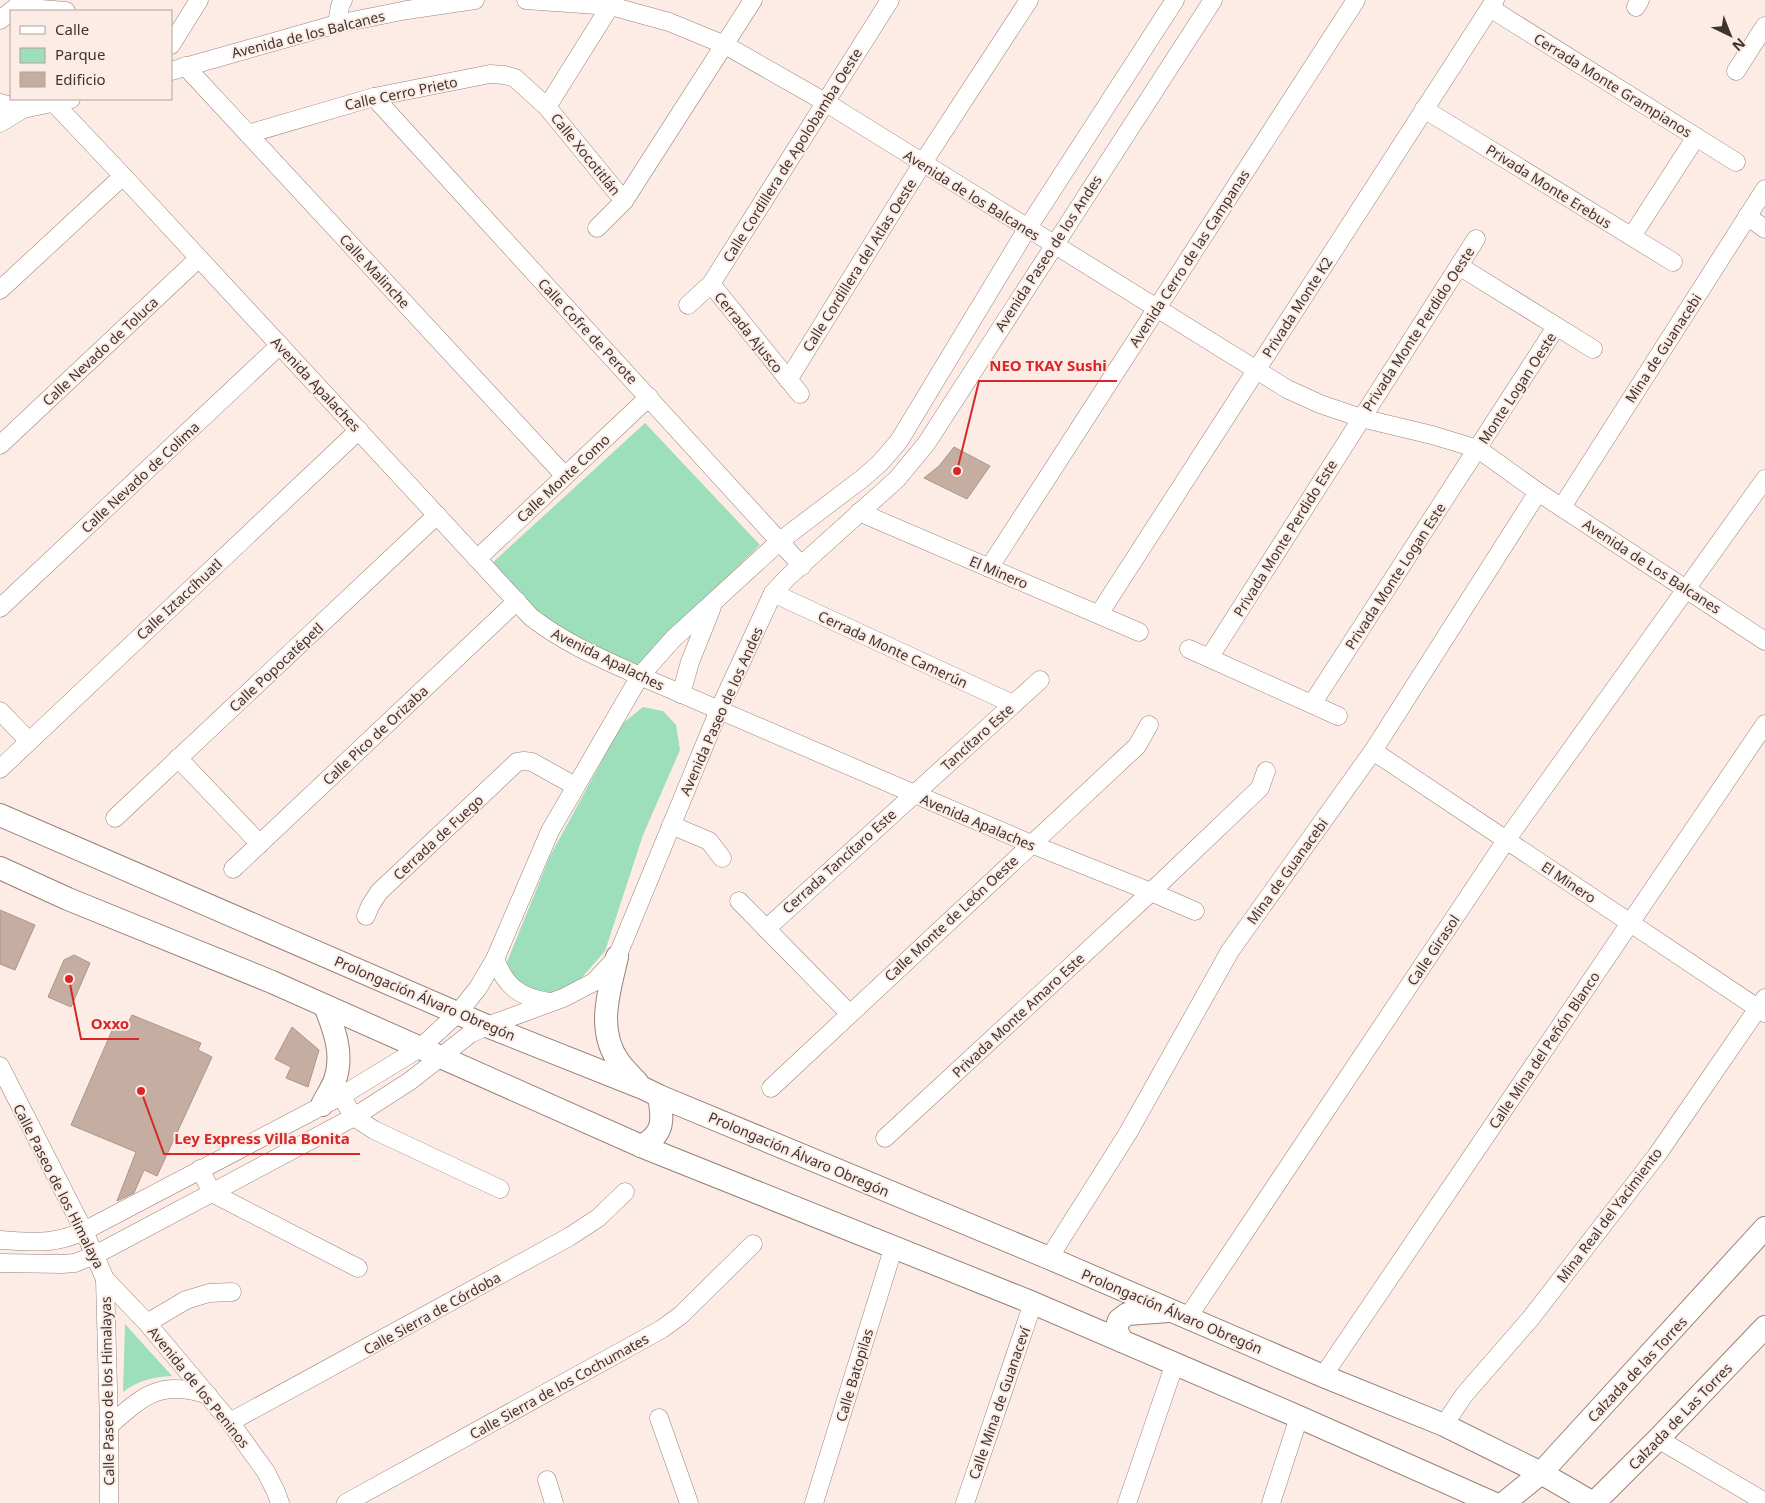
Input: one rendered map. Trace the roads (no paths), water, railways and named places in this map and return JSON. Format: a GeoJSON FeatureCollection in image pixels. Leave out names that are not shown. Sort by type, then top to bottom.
{"type":"FeatureCollection","features":[{"type":"Feature","properties":{"kind":"main road","name":"Prolongación Álvaro Obregón"},"geometry":{"type":"LineString","coordinates":[[0,815],[487,1026],[651,1092],[1049,1258],[1323,1376],[1444,1425],[1542,1473],[1593,1503]]}},
{"type":"Feature","properties":{"kind":"main road"},"geometry":{"type":"LineString","coordinates":[[0,868],[68,899],[272,982],[641,1146],[1033,1303],[1175,1363],[1493,1503]]}},
{"type":"Feature","properties":{"kind":"main road"},"geometry":{"type":"LineString","coordinates":[[617,958],[606,1011],[606,1036],[620,1064],[651,1092],[662,1122],[654,1138],[641,1146]]}},
{"type":"Feature","properties":{"kind":"main road"},"geometry":{"type":"LineString","coordinates":[[324,1006],[336,1034],[338,1064],[332,1101]]}},
{"type":"Feature","properties":{"kind":"main road","name":"Calzada de las Torres"},"geometry":{"type":"LineString","coordinates":[[1504,1503],[1542,1473],[1765,1228]]}},
{"type":"Feature","properties":{"kind":"main road"},"geometry":{"type":"LineString","coordinates":[[1122,1341],[1116,1329],[1119,1320],[1127,1314],[1180,1314]]}},
{"type":"Feature","properties":{"kind":"main road","name":"Calzada de Las Torres"},"geometry":{"type":"LineString","coordinates":[[1593,1503],[1765,1328]]}},
{"type":"Feature","properties":{"kind":"street"},"geometry":{"type":"LineString","coordinates":[[172,43],[199,0]]}},
{"type":"Feature","properties":{"kind":"street"},"geometry":{"type":"LineString","coordinates":[[337,24],[343,0]]}},
{"type":"Feature","properties":{"kind":"street","name":"Avenida de los Balcanes"},"geometry":{"type":"LineString","coordinates":[[178,69],[337,24],[407,10],[475,0]]}},
{"type":"Feature","properties":{"kind":"street","name":"Avenida de los Balcanes"},"geometry":{"type":"LineString","coordinates":[[526,0],[612,3],[669,22],[725,45],[825,102],[1287,389],[1320,404],[1361,418],[1478,448],[1538,492]]}},
{"type":"Feature","properties":{"kind":"street"},"geometry":{"type":"LineString","coordinates":[[597,228],[624,201],[753,0]]}},
{"type":"Feature","properties":{"kind":"street","name":"Calle Cordillera de Apolobamba Oeste"},"geometry":{"type":"LineString","coordinates":[[688,305],[711,284],[890,0]]}},
{"type":"Feature","properties":{"kind":"street","name":"Calle Cordillera del Atlas Oeste"},"geometry":{"type":"LineString","coordinates":[[788,380],[922,164],[1029,0]]}},
{"type":"Feature","properties":{"kind":"street","name":"Avenida Paseo de los Andes"},"geometry":{"type":"LineString","coordinates":[[0,1263],[76,1263],[95,1255],[354,1117],[410,1081],[478,988],[495,959],[550,831],[640,676],[673,639],[780,541],[863,478],[880,462],[898,440],[1027,229],[1175,0]]}},
{"type":"Feature","properties":{"kind":"street","name":"Avenida Paseo de los Andes"},"geometry":{"type":"LineString","coordinates":[[0,1240],[50,1242],[68,1238],[430,1052],[487,1026],[563,998],[594,982],[617,958],[719,710],[774,593],[788,577],[897,479],[926,444],[1213,0]]}},
{"type":"Feature","properties":{"kind":"street","name":"Avenida Cerro de las Campanas"},"geometry":{"type":"LineString","coordinates":[[989,568],[1356,0]]}},
{"type":"Feature","properties":{"kind":"street"},"geometry":{"type":"LineString","coordinates":[[547,107],[612,3]]}},
{"type":"Feature","properties":{"kind":"street"},"geometry":{"type":"LineString","coordinates":[[21,4],[60,10]]}},
{"type":"Feature","properties":{"kind":"street","name":"Privada Monte K2"},"geometry":{"type":"LineString","coordinates":[[1099,614],[1492,4]]}},
{"type":"Feature","properties":{"kind":"street","name":"Cerrada Monte Grampianos"},"geometry":{"type":"LineString","coordinates":[[1492,4],[1736,162]]}},
{"type":"Feature","properties":{"kind":"street"},"geometry":{"type":"LineString","coordinates":[[0,20],[10,12]]}},
{"type":"Feature","properties":{"kind":"street"},"geometry":{"type":"LineString","coordinates":[[1736,71],[1765,26]]}},
{"type":"Feature","properties":{"kind":"street","name":"Calle Malinche"},"geometry":{"type":"LineString","coordinates":[[178,69],[248,134],[565,476]]}},
{"type":"Feature","properties":{"kind":"street","name":"Calle Cerro Prieto"},"geometry":{"type":"LineString","coordinates":[[248,134],[374,97],[490,74],[515,78],[524,84],[547,107]]}},
{"type":"Feature","properties":{"kind":"street","name":"Calle Cofre de Perote"},"geometry":{"type":"LineString","coordinates":[[374,97],[802,566]]}},
{"type":"Feature","properties":{"kind":"street"},"geometry":{"type":"LineString","coordinates":[[0,123],[23,109],[68,100]]}},
{"type":"Feature","properties":{"kind":"street"},"geometry":{"type":"LineString","coordinates":[[0,103],[23,109]]}},
{"type":"Feature","properties":{"kind":"street","name":"Avenida Apalaches"},"geometry":{"type":"LineString","coordinates":[[54,103],[531,617],[562,640],[681,694],[913,794],[1195,911]]}},
{"type":"Feature","properties":{"kind":"street","name":"Calle Xocotitlán"},"geometry":{"type":"LineString","coordinates":[[547,107],[624,201]]}},
{"type":"Feature","properties":{"kind":"street","name":"Privada Monte Erebus"},"geometry":{"type":"LineString","coordinates":[[1424,109],[1674,262]]}},
{"type":"Feature","properties":{"kind":"street"},"geometry":{"type":"LineString","coordinates":[[1632,236],[1696,137]]}},
{"type":"Feature","properties":{"kind":"street"},"geometry":{"type":"LineString","coordinates":[[0,290],[123,176]]}},
{"type":"Feature","properties":{"kind":"street","name":"Mina de Guanacebi"},"geometry":{"type":"LineString","coordinates":[[1562,507],[1765,189]]}},
{"type":"Feature","properties":{"kind":"street"},"geometry":{"type":"LineString","coordinates":[[1748,216],[1765,228]]}},
{"type":"Feature","properties":{"kind":"street","name":"Privada Monte Perdido Oeste"},"geometry":{"type":"LineString","coordinates":[[1361,418],[1476,239]]}},
{"type":"Feature","properties":{"kind":"street","name":"Calle Nevado de Toluca"},"geometry":{"type":"LineString","coordinates":[[0,445],[199,258]]}},
{"type":"Feature","properties":{"kind":"street"},"geometry":{"type":"LineString","coordinates":[[1458,266],[1593,349]]}},
{"type":"Feature","properties":{"kind":"street","name":"Cerrada Ajusco"},"geometry":{"type":"LineString","coordinates":[[711,284],[800,394]]}},
{"type":"Feature","properties":{"kind":"street","name":"Monte Logan Oeste"},"geometry":{"type":"LineString","coordinates":[[1478,448],[1556,327]]}},
{"type":"Feature","properties":{"kind":"street","name":"Calle Nevado de Colima"},"geometry":{"type":"LineString","coordinates":[[0,608],[280,345]]}},
{"type":"Feature","properties":{"kind":"street","name":"Calle Monte Como"},"geometry":{"type":"LineString","coordinates":[[477,558],[649,397]]}},
{"type":"Feature","properties":{"kind":"street","name":"Privada Monte Perdido Este"},"geometry":{"type":"LineString","coordinates":[[1209,658],[1361,418]]}},
{"type":"Feature","properties":{"kind":"street","name":"Calle Iztaccíhuatl"},"geometry":{"type":"LineString","coordinates":[[0,769],[359,430]]}},
{"type":"Feature","properties":{"kind":"street","name":"Privada Monte Logan Este"},"geometry":{"type":"LineString","coordinates":[[1312,704],[1478,448]]}},
{"type":"Feature","properties":{"kind":"street","name":"Calle Girasol"},"geometry":{"type":"LineString","coordinates":[[1180,1314],[1506,839],[1765,479]]}},
{"type":"Feature","properties":{"kind":"street","name":"Mina de Guanacebi"},"geometry":{"type":"LineString","coordinates":[[1049,1258],[1128,1134],[1230,951],[1373,751],[1538,492]]}},
{"type":"Feature","properties":{"kind":"street","name":"Avenida de Los Balcanes"},"geometry":{"type":"LineString","coordinates":[[1538,492],[1765,641]]}},
{"type":"Feature","properties":{"kind":"street","name":"El Minero"},"geometry":{"type":"LineString","coordinates":[[859,512],[1140,632]]}},
{"type":"Feature","properties":{"kind":"street","name":"Calle Popocatépetl"},"geometry":{"type":"LineString","coordinates":[[115,818],[437,516]]}},
{"type":"Feature","properties":{"kind":"street","name":"Cerrada Monte Camerún"},"geometry":{"type":"LineString","coordinates":[[774,593],[1013,704]]}},
{"type":"Feature","properties":{"kind":"street","name":"Calle Pico de Orizaba"},"geometry":{"type":"LineString","coordinates":[[233,869],[517,601]]}},
{"type":"Feature","properties":{"kind":"street"},"geometry":{"type":"LineString","coordinates":[[681,694],[690,662],[714,602]]}},
{"type":"Feature","properties":{"kind":"street"},"geometry":{"type":"LineString","coordinates":[[1189,650],[1338,716]]}},
{"type":"Feature","properties":{"kind":"street","name":"Tancítaro Este"},"geometry":{"type":"LineString","coordinates":[[913,794],[1040,680]]}},
{"type":"Feature","properties":{"kind":"street"},"geometry":{"type":"LineString","coordinates":[[0,711],[29,741]]}},
{"type":"Feature","properties":{"kind":"street","name":"Calle Mina del Peñón Blanco"},"geometry":{"type":"LineString","coordinates":[[1323,1376],[1765,724]]}},
{"type":"Feature","properties":{"kind":"street","name":"Calle Monte de León Oeste"},"geometry":{"type":"LineString","coordinates":[[771,1088],[1137,746],[1149,726]]}},
{"type":"Feature","properties":{"kind":"street","name":"El Minero"},"geometry":{"type":"LineString","coordinates":[[1373,751],[1630,923],[1763,1007]]}},
{"type":"Feature","properties":{"kind":"street"},"geometry":{"type":"LineString","coordinates":[[178,758],[260,844]]}},
{"type":"Feature","properties":{"kind":"street","name":"Cerrada de Fuego"},"geometry":{"type":"LineString","coordinates":[[366,916],[379,892],[518,762],[524,760],[532,762],[575,786]]}},
{"type":"Feature","properties":{"kind":"street","name":"Privada Monte Amaro Este"},"geometry":{"type":"LineString","coordinates":[[885,1138],[1151,892],[1260,788],[1266,771]]}},
{"type":"Feature","properties":{"kind":"street","name":"Cerrada Tancítaro Este"},"geometry":{"type":"LineString","coordinates":[[766,929],[913,794]]}},
{"type":"Feature","properties":{"kind":"street"},"geometry":{"type":"LineString","coordinates":[[671,825],[709,841],[722,858]]}},
{"type":"Feature","properties":{"kind":"street"},"geometry":{"type":"LineString","coordinates":[[739,901],[849,1014]]}},
{"type":"Feature","properties":{"kind":"street"},"geometry":{"type":"LineString","coordinates":[[495,959],[500,972],[520,994],[549,1002]]}},
{"type":"Feature","properties":{"kind":"street","name":"Mina Real del Yacimiento"},"geometry":{"type":"LineString","coordinates":[[1444,1425],[1464,1395],[1531,1318],[1656,1155],[1763,1007]]}},
{"type":"Feature","properties":{"kind":"street","name":"Calle Paseo de los Himalaya"},"geometry":{"type":"LineString","coordinates":[[0,1066],[84,1231],[105,1279]]}},
{"type":"Feature","properties":{"kind":"street"},"geometry":{"type":"LineString","coordinates":[[332,1101],[374,1130],[500,1189]]}},
{"type":"Feature","properties":{"kind":"street"},"geometry":{"type":"LineString","coordinates":[[200,1169],[212,1193],[358,1268]]}},
{"type":"Feature","properties":{"kind":"street","name":"Calle Sierra de Córdoba"},"geometry":{"type":"LineString","coordinates":[[230,1422],[569,1237],[598,1218],[625,1192]]}},
{"type":"Feature","properties":{"kind":"street","name":"Calle Sierra de los Cochumates"},"geometry":{"type":"LineString","coordinates":[[346,1503],[662,1330],[681,1315],[753,1244]]}},
{"type":"Feature","properties":{"kind":"street","name":"Calle Batopilas"},"geometry":{"type":"LineString","coordinates":[[814,1503],[894,1246]]}},
{"type":"Feature","properties":{"kind":"street","name":"Avenida de los Peninos"},"geometry":{"type":"LineString","coordinates":[[105,1279],[148,1323],[230,1422],[272,1482],[280,1503]]}},
{"type":"Feature","properties":{"kind":"street","name":"Calle Paseo de los Himalayas"},"geometry":{"type":"LineString","coordinates":[[105,1279],[109,1503]]}},
{"type":"Feature","properties":{"kind":"street"},"geometry":{"type":"LineString","coordinates":[[148,1323],[186,1300],[209,1293],[232,1292]]}},
{"type":"Feature","properties":{"kind":"street","name":"Calle Mina de Guanaceví"},"geometry":{"type":"LineString","coordinates":[[966,1503],[1033,1303]]}},
{"type":"Feature","properties":{"kind":"street"},"geometry":{"type":"LineString","coordinates":[[1127,1503],[1175,1363]]}},
{"type":"Feature","properties":{"kind":"street"},"geometry":{"type":"LineString","coordinates":[[109,1426],[147,1395],[161,1390],[192,1390],[208,1395]]}},
{"type":"Feature","properties":{"kind":"street"},"geometry":{"type":"LineString","coordinates":[[1271,1503],[1299,1417]]}},
{"type":"Feature","properties":{"kind":"street"},"geometry":{"type":"LineString","coordinates":[[659,1418],[689,1503]]}},
{"type":"Feature","properties":{"kind":"street"},"geometry":{"type":"LineString","coordinates":[[1658,1439],[1765,1502]]}},
{"type":"Feature","properties":{"kind":"street"},"geometry":{"type":"LineString","coordinates":[[546,1480],[554,1503]]}},
{"type":"Feature","properties":{"kind":"place","name":"NEO TKAY Sushi"},"geometry":{"type":"Point","coordinates":[957,471]}},
{"type":"Feature","properties":{"kind":"place","name":"Oxxo"},"geometry":{"type":"Point","coordinates":[69,979]}},
{"type":"Feature","properties":{"kind":"place","name":"Ley Express Villa Bonita"},"geometry":{"type":"Point","coordinates":[141,1091]}}]}
